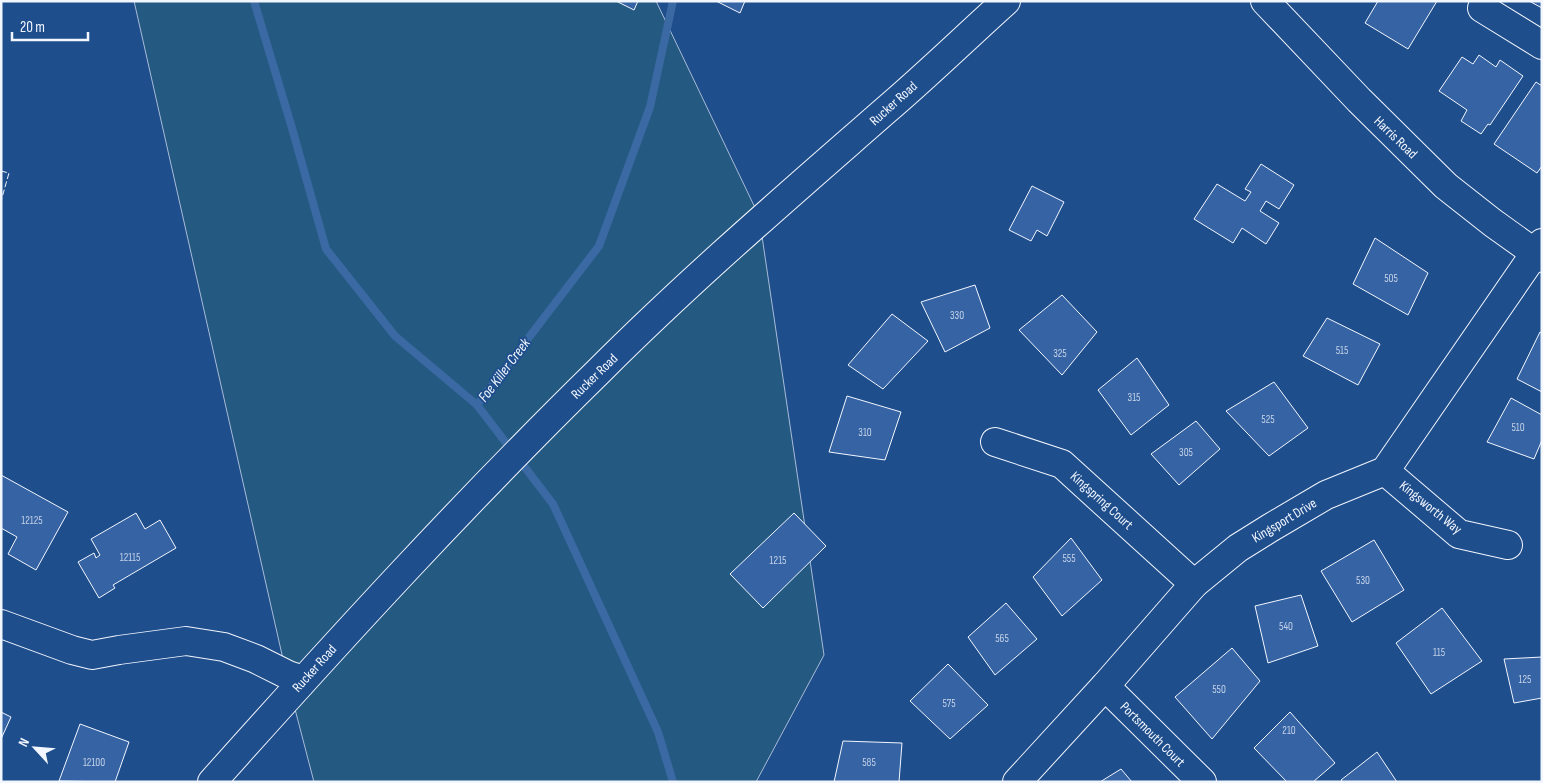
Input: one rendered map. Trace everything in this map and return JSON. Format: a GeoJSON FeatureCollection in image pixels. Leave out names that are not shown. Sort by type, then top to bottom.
{"type":"FeatureCollection","features":[{"type":"Feature","properties":{"kind":"street","name":"Rucker Road"},"geometry":{"type":"LineString","coordinates":[[212,782],[412,561],[601,368],[753,226],[890,107],[1006,1]]}},
{"type":"Feature","properties":{"kind":"street","name":"Harris Road"},"geometry":{"type":"LineString","coordinates":[[1265,1],[1359,100],[1446,186],[1493,224],[1540,252]]}},
{"type":"Feature","properties":{"kind":"street"},"geometry":{"type":"LineString","coordinates":[[1482,8],[1542,45]]}},
{"type":"Feature","properties":{"kind":"street"},"geometry":{"type":"LineString","coordinates":[[1385,471],[1540,252]]}},
{"type":"Feature","properties":{"kind":"street","name":"Kingspring Court"},"geometry":{"type":"LineString","coordinates":[[995,442],[1062,464],[1194,584]]}},
{"type":"Feature","properties":{"kind":"street","name":"Kingsworth Way"},"geometry":{"type":"LineString","coordinates":[[1385,471],[1459,534],[1508,545]]}},
{"type":"Feature","properties":{"kind":"street","name":"Kingsport Drive"},"geometry":{"type":"LineString","coordinates":[[1016,782],[1105,686],[1194,584],[1238,548],[1270,528],[1326,495],[1385,471]]}},
{"type":"Feature","properties":{"kind":"street"},"geometry":{"type":"LineString","coordinates":[[1,624],[63,647],[92,655],[186,641],[224,646],[256,658],[288,675],[303,680]]}},
{"type":"Feature","properties":{"kind":"street","name":"Portsmouth Court"},"geometry":{"type":"LineString","coordinates":[[1105,686],[1202,782]]}},
{"type":"Feature","properties":{"kind":"shaded area"},"geometry":{"type":"Polygon","coordinates":[[[134,1],[656,1],[759,216],[824,655],[756,782],[314,782],[290,690],[134,1]]]}},
{"type":"Feature","properties":{"kind":"building"},"geometry":{"type":"Polygon","coordinates":[[[616,1],[638,1],[634,10],[616,1]]]}},
{"type":"Feature","properties":{"kind":"building"},"geometry":{"type":"Polygon","coordinates":[[[716,1],[745,1],[740,13],[716,1]]]}},
{"type":"Feature","properties":{"kind":"building"},"geometry":{"type":"Polygon","coordinates":[[[1378,1],[1437,1],[1408,49],[1365,23],[1378,1]]]}},
{"type":"Feature","properties":{"kind":"building"},"geometry":{"type":"Polygon","coordinates":[[[1529,1],[1542,1],[1542,8],[1529,1]]]}},
{"type":"Feature","properties":{"kind":"building"},"geometry":{"type":"Polygon","coordinates":[[[1479,55],[1496,67],[1500,60],[1523,76],[1490,125],[1488,124],[1481,134],[1461,121],[1467,110],[1439,91],[1462,57],[1473,64],[1479,55]]]}},
{"type":"Feature","properties":{"kind":"building"},"geometry":{"type":"Polygon","coordinates":[[[1536,82],[1542,86],[1542,166],[1537,173],[1494,144],[1536,82]]]}},
{"type":"Feature","properties":{"kind":"building"},"geometry":{"type":"Polygon","coordinates":[[[1261,164],[1294,185],[1279,209],[1266,201],[1260,211],[1279,223],[1266,244],[1242,228],[1233,243],[1194,219],[1217,184],[1245,201],[1251,192],[1245,189],[1261,164]]]}},
{"type":"Feature","properties":{"kind":"building"},"geometry":{"type":"Polygon","coordinates":[[[1032,186],[1064,202],[1047,236],[1037,230],[1031,241],[1009,230],[1032,186]]]}},
{"type":"Feature","properties":{"kind":"building"},"geometry":{"type":"Polygon","coordinates":[[[1375,238],[1428,273],[1408,315],[1353,284],[1375,238]]]}},
{"type":"Feature","properties":{"kind":"building"},"geometry":{"type":"Polygon","coordinates":[[[975,285],[990,328],[945,352],[921,302],[975,285]]]}},
{"type":"Feature","properties":{"kind":"building"},"geometry":{"type":"Polygon","coordinates":[[[1062,295],[1097,332],[1062,375],[1019,330],[1062,295]]]}},
{"type":"Feature","properties":{"kind":"building"},"geometry":{"type":"Polygon","coordinates":[[[892,314],[928,341],[883,389],[848,365],[892,314]]]}},
{"type":"Feature","properties":{"kind":"building"},"geometry":{"type":"Polygon","coordinates":[[[1327,318],[1380,344],[1358,385],[1303,356],[1327,318]]]}},
{"type":"Feature","properties":{"kind":"building"},"geometry":{"type":"Polygon","coordinates":[[[1540,332],[1542,333],[1542,392],[1517,379],[1540,332]]]}},
{"type":"Feature","properties":{"kind":"building"},"geometry":{"type":"Polygon","coordinates":[[[1137,358],[1169,405],[1131,435],[1098,390],[1137,358]]]}},
{"type":"Feature","properties":{"kind":"building"},"geometry":{"type":"Polygon","coordinates":[[[1274,382],[1308,428],[1269,456],[1226,411],[1274,382]]]}},
{"type":"Feature","properties":{"kind":"building"},"geometry":{"type":"Polygon","coordinates":[[[847,396],[901,412],[885,460],[829,452],[847,396]]]}},
{"type":"Feature","properties":{"kind":"building"},"geometry":{"type":"Polygon","coordinates":[[[1511,398],[1542,415],[1542,440],[1534,459],[1487,442],[1511,398]]]}},
{"type":"Feature","properties":{"kind":"building"},"geometry":{"type":"Polygon","coordinates":[[[1196,421],[1220,449],[1179,485],[1151,454],[1196,421]]]}},
{"type":"Feature","properties":{"kind":"building"},"geometry":{"type":"Polygon","coordinates":[[[1,475],[68,512],[36,570],[8,554],[17,537],[1,528],[1,475]]]}},
{"type":"Feature","properties":{"kind":"building"},"geometry":{"type":"Polygon","coordinates":[[[136,513],[145,529],[160,520],[176,548],[113,585],[115,588],[99,598],[78,562],[94,553],[96,558],[100,555],[91,539],[136,513]]]}},
{"type":"Feature","properties":{"kind":"building"},"geometry":{"type":"Polygon","coordinates":[[[794,513],[826,546],[763,608],[730,574],[794,513]]]}},
{"type":"Feature","properties":{"kind":"building"},"geometry":{"type":"Polygon","coordinates":[[[1071,538],[1102,580],[1062,616],[1033,577],[1071,538]]]}},
{"type":"Feature","properties":{"kind":"building"},"geometry":{"type":"Polygon","coordinates":[[[1374,540],[1404,590],[1352,622],[1321,571],[1374,540]]]}},
{"type":"Feature","properties":{"kind":"building"},"geometry":{"type":"Polygon","coordinates":[[[1301,595],[1318,646],[1268,663],[1255,606],[1301,595]]]}},
{"type":"Feature","properties":{"kind":"building"},"geometry":{"type":"Polygon","coordinates":[[[1006,603],[1037,639],[995,675],[968,637],[1006,603]]]}},
{"type":"Feature","properties":{"kind":"building"},"geometry":{"type":"Polygon","coordinates":[[[1442,608],[1482,661],[1431,694],[1396,643],[1442,608]]]}},
{"type":"Feature","properties":{"kind":"building"},"geometry":{"type":"Polygon","coordinates":[[[1232,648],[1260,681],[1212,739],[1175,697],[1232,648]]]}},
{"type":"Feature","properties":{"kind":"building"},"geometry":{"type":"Polygon","coordinates":[[[1542,657],[1542,698],[1514,703],[1504,659],[1542,657]]]}},
{"type":"Feature","properties":{"kind":"building"},"geometry":{"type":"Polygon","coordinates":[[[948,664],[988,705],[950,739],[910,701],[948,664]]]}},
{"type":"Feature","properties":{"kind":"building"},"geometry":{"type":"Polygon","coordinates":[[[1,712],[11,717],[1,739],[1,712]]]}},
{"type":"Feature","properties":{"kind":"building"},"geometry":{"type":"Polygon","coordinates":[[[1290,712],[1335,763],[1313,782],[1287,782],[1254,748],[1290,712]]]}},
{"type":"Feature","properties":{"kind":"building"},"geometry":{"type":"Polygon","coordinates":[[[80,724],[129,742],[115,782],[59,781],[80,724]]]}},
{"type":"Feature","properties":{"kind":"building"},"geometry":{"type":"Polygon","coordinates":[[[843,741],[902,743],[899,782],[834,782],[843,741]]]}},
{"type":"Feature","properties":{"kind":"building"},"geometry":{"type":"Polygon","coordinates":[[[1377,752],[1397,782],[1343,782],[1341,780],[1377,752]]]}},
{"type":"Feature","properties":{"kind":"building"},"geometry":{"type":"Polygon","coordinates":[[[1121,769],[1132,782],[1100,782],[1121,769]]]}},
{"type":"Feature","properties":{"kind":"waterway"},"geometry":{"type":"LineString","coordinates":[[254,1],[326,249],[395,336],[477,405]]}},
{"type":"Feature","properties":{"kind":"waterway","name":"Foe Killer Creek"},"geometry":{"type":"LineString","coordinates":[[673,1],[650,107],[599,246],[477,405],[553,504],[658,732],[673,782]]}},
{"type":"Feature","properties":{"kind":"fence"},"geometry":{"type":"LineString","coordinates":[[1,171],[9,173],[1,201]]}}]}
